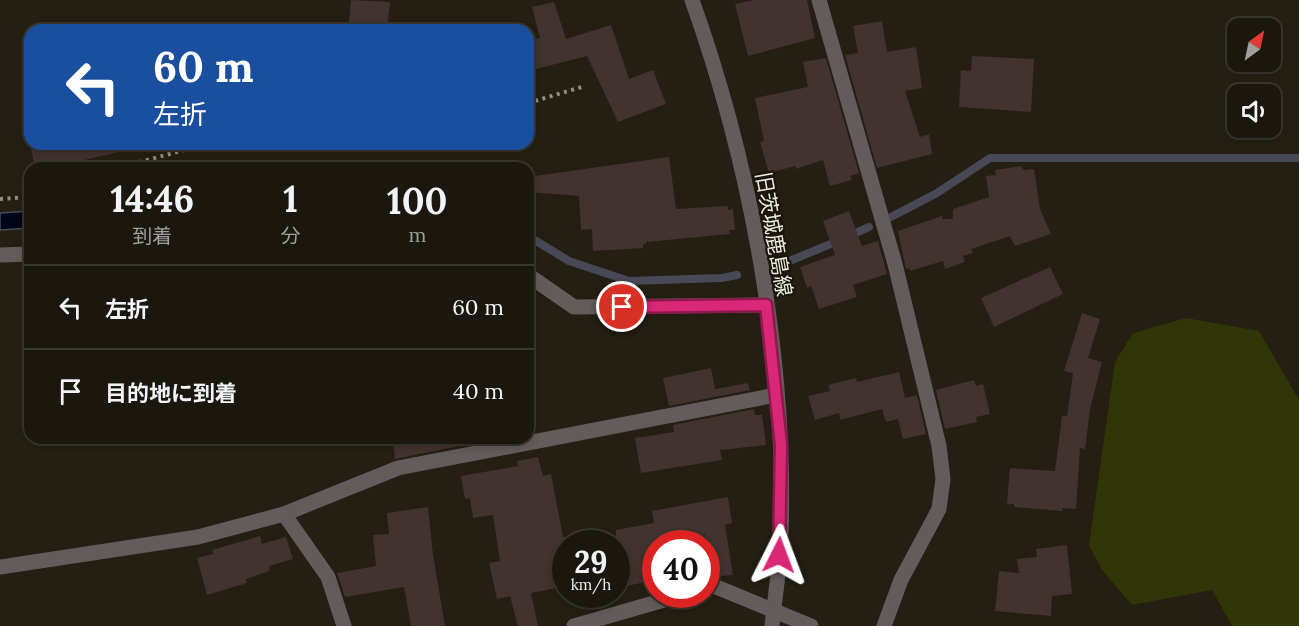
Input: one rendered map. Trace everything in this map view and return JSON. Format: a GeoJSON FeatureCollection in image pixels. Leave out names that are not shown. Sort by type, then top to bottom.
{"type":"FeatureCollection","features":[{"type":"Feature","properties":{"kind":"street","name":"旧茨城鹿島線"},"geometry":{"type":"LineString","coordinates":[[692,0],[735,133],[766,305],[781,445],[781,537],[772,618]]}},
{"type":"Feature","properties":{"kind":"street"},"geometry":{"type":"LineString","coordinates":[[819,0],[895,264],[939,446],[943,479],[939,509],[901,580],[884,626]]}},
{"type":"Feature","properties":{"kind":"street"},"geometry":{"type":"LineString","coordinates":[[0,255],[24,254]]}},
{"type":"Feature","properties":{"kind":"street"},"geometry":{"type":"LineString","coordinates":[[534,279],[574,307],[766,305]]}},
{"type":"Feature","properties":{"kind":"street"},"geometry":{"type":"LineString","coordinates":[[534,442],[776,395]]}},
{"type":"Feature","properties":{"kind":"street"},"geometry":{"type":"LineString","coordinates":[[0,567],[198,537],[284,514],[398,468],[522,444]]}},
{"type":"Feature","properties":{"kind":"street"},"geometry":{"type":"LineString","coordinates":[[284,514],[327,577],[344,626]]}},
{"type":"Feature","properties":{"kind":"street"},"geometry":{"type":"LineString","coordinates":[[720,589],[772,618],[811,626]]}},
{"type":"Feature","properties":{"kind":"street"},"geometry":{"type":"LineString","coordinates":[[574,626],[642,606]]}},
{"type":"Feature","properties":{"kind":"path"},"geometry":{"type":"LineString","coordinates":[[534,101],[585,86]]}},
{"type":"Feature","properties":{"kind":"path"},"geometry":{"type":"LineString","coordinates":[[140,162],[184,150]]}},
{"type":"Feature","properties":{"kind":"path"},"geometry":{"type":"LineString","coordinates":[[0,199],[24,197]]}},
{"type":"Feature","properties":{"kind":"green space"},"geometry":{"type":"Polygon","coordinates":[[[1186,318],[1259,331],[1299,400],[1299,626],[1232,626],[1212,590],[1132,605],[1102,570],[1089,545],[1115,362],[1133,333],[1186,318]]]}},
{"type":"Feature","properties":{"kind":"water"},"geometry":{"type":"Polygon","coordinates":[[[24,211],[24,228],[0,230],[0,213],[24,211]]]}},
{"type":"Feature","properties":{"kind":"building"},"geometry":{"type":"Polygon","coordinates":[[[351,0],[390,2],[388,24],[349,24],[351,0]]]}},
{"type":"Feature","properties":{"kind":"building"},"geometry":{"type":"Polygon","coordinates":[[[754,0],[807,0],[815,38],[748,56],[735,4],[754,0]]]}},
{"type":"Feature","properties":{"kind":"building"},"geometry":{"type":"Polygon","coordinates":[[[554,2],[566,39],[611,25],[629,79],[653,70],[666,104],[618,122],[587,56],[534,69],[534,40],[540,38],[532,7],[554,2]]]}},
{"type":"Feature","properties":{"kind":"building"},"geometry":{"type":"Polygon","coordinates":[[[882,21],[887,52],[916,47],[922,88],[905,91],[920,137],[929,134],[932,154],[877,168],[845,55],[858,53],[853,26],[882,21]]]}},
{"type":"Feature","properties":{"kind":"building"},"geometry":{"type":"Polygon","coordinates":[[[972,56],[1034,59],[1031,112],[959,107],[961,70],[971,71],[972,56]]]}},
{"type":"Feature","properties":{"kind":"building"},"geometry":{"type":"Polygon","coordinates":[[[826,58],[859,173],[850,176],[852,180],[830,186],[823,160],[796,169],[795,166],[769,173],[760,142],[764,141],[755,98],[808,87],[803,62],[826,58]]]}},
{"type":"Feature","properties":{"kind":"building"},"geometry":{"type":"Polygon","coordinates":[[[31,150],[119,150],[119,152],[76,162],[34,162],[31,150]]]}},
{"type":"Feature","properties":{"kind":"building"},"geometry":{"type":"Polygon","coordinates":[[[669,157],[676,209],[728,206],[728,210],[733,209],[735,230],[729,230],[730,234],[646,242],[643,248],[593,251],[592,229],[581,230],[579,196],[534,192],[534,176],[669,157]]]}},
{"type":"Feature","properties":{"kind":"building"},"geometry":{"type":"Polygon","coordinates":[[[1022,166],[1023,170],[1034,169],[1040,209],[1051,234],[1015,246],[1010,236],[971,249],[973,253],[963,256],[965,262],[945,269],[943,261],[910,271],[909,268],[906,269],[898,231],[942,216],[942,219],[953,219],[953,209],[989,197],[986,176],[996,175],[995,170],[1022,166]]]}},
{"type":"Feature","properties":{"kind":"building"},"geometry":{"type":"Polygon","coordinates":[[[849,211],[862,246],[878,241],[887,274],[853,285],[857,297],[819,309],[811,286],[807,288],[800,267],[835,255],[823,221],[849,211]]]}},
{"type":"Feature","properties":{"kind":"building"},"geometry":{"type":"Polygon","coordinates":[[[1050,267],[1063,294],[994,327],[981,298],[1050,267]]]}},
{"type":"Feature","properties":{"kind":"building"},"geometry":{"type":"Polygon","coordinates":[[[1082,313],[1100,319],[1088,358],[1102,362],[1090,409],[1085,449],[1080,448],[1076,509],[1062,508],[1063,511],[1014,507],[1014,504],[1007,504],[1010,468],[1055,471],[1062,416],[1067,416],[1073,373],[1064,371],[1082,313]]]}},
{"type":"Feature","properties":{"kind":"building"},"geometry":{"type":"Polygon","coordinates":[[[711,368],[715,389],[748,383],[750,390],[669,406],[663,378],[711,368]]]}},
{"type":"Feature","properties":{"kind":"building"},"geometry":{"type":"Polygon","coordinates":[[[899,372],[905,398],[917,395],[926,434],[903,439],[898,419],[886,422],[882,409],[840,420],[839,413],[815,420],[808,396],[830,391],[828,385],[856,378],[857,382],[899,372]]]}},
{"type":"Feature","properties":{"kind":"building"},"geometry":{"type":"Polygon","coordinates":[[[974,380],[976,386],[983,384],[990,414],[976,417],[977,422],[945,429],[936,390],[974,380]]]}},
{"type":"Feature","properties":{"kind":"building"},"geometry":{"type":"Polygon","coordinates":[[[754,409],[755,415],[762,415],[766,445],[720,450],[722,460],[641,473],[635,438],[674,432],[673,425],[754,409]]]}},
{"type":"Feature","properties":{"kind":"building"},"geometry":{"type":"Polygon","coordinates":[[[394,444],[459,444],[459,446],[395,459],[394,444]]]}},
{"type":"Feature","properties":{"kind":"building"},"geometry":{"type":"Polygon","coordinates":[[[538,457],[543,476],[551,474],[562,530],[552,530],[552,589],[531,593],[538,626],[518,626],[510,596],[497,599],[489,563],[500,561],[493,515],[473,518],[470,498],[465,499],[461,476],[518,466],[517,461],[538,457]]]}},
{"type":"Feature","properties":{"kind":"building"},"geometry":{"type":"Polygon","coordinates":[[[728,497],[732,523],[725,525],[733,575],[720,576],[720,530],[642,530],[642,583],[630,585],[630,530],[616,530],[654,523],[652,511],[728,497]]]}},
{"type":"Feature","properties":{"kind":"building"},"geometry":{"type":"Polygon","coordinates":[[[428,507],[433,555],[445,626],[411,626],[404,587],[345,597],[337,573],[376,566],[373,535],[389,534],[387,513],[428,507]]]}},
{"type":"Feature","properties":{"kind":"building"},"geometry":{"type":"Polygon","coordinates":[[[260,536],[262,544],[286,537],[293,559],[269,566],[270,571],[246,579],[247,583],[207,595],[197,558],[213,554],[212,550],[260,536]]]}},
{"type":"Feature","properties":{"kind":"building"},"geometry":{"type":"Polygon","coordinates":[[[1067,545],[1072,594],[1052,596],[1051,616],[995,611],[999,571],[1019,573],[1017,559],[1037,557],[1036,549],[1067,545]]]}},
{"type":"Feature","properties":{"kind":"waterway"},"geometry":{"type":"LineString","coordinates":[[891,217],[937,193],[990,158],[1299,158]]}},
{"type":"Feature","properties":{"kind":"waterway"},"geometry":{"type":"LineString","coordinates":[[849,236],[869,227]]}},
{"type":"Feature","properties":{"kind":"waterway"},"geometry":{"type":"LineString","coordinates":[[534,240],[569,261],[629,281],[722,278],[737,275]]}},
{"type":"Feature","properties":{"kind":"waterway"},"geometry":{"type":"LineString","coordinates":[[792,260],[838,241]]}},
{"type":"Feature","properties":{"kind":"route"},"geometry":{"type":"LineString","coordinates":[[622,307],[766,305],[781,445],[779,555]]}}]}
